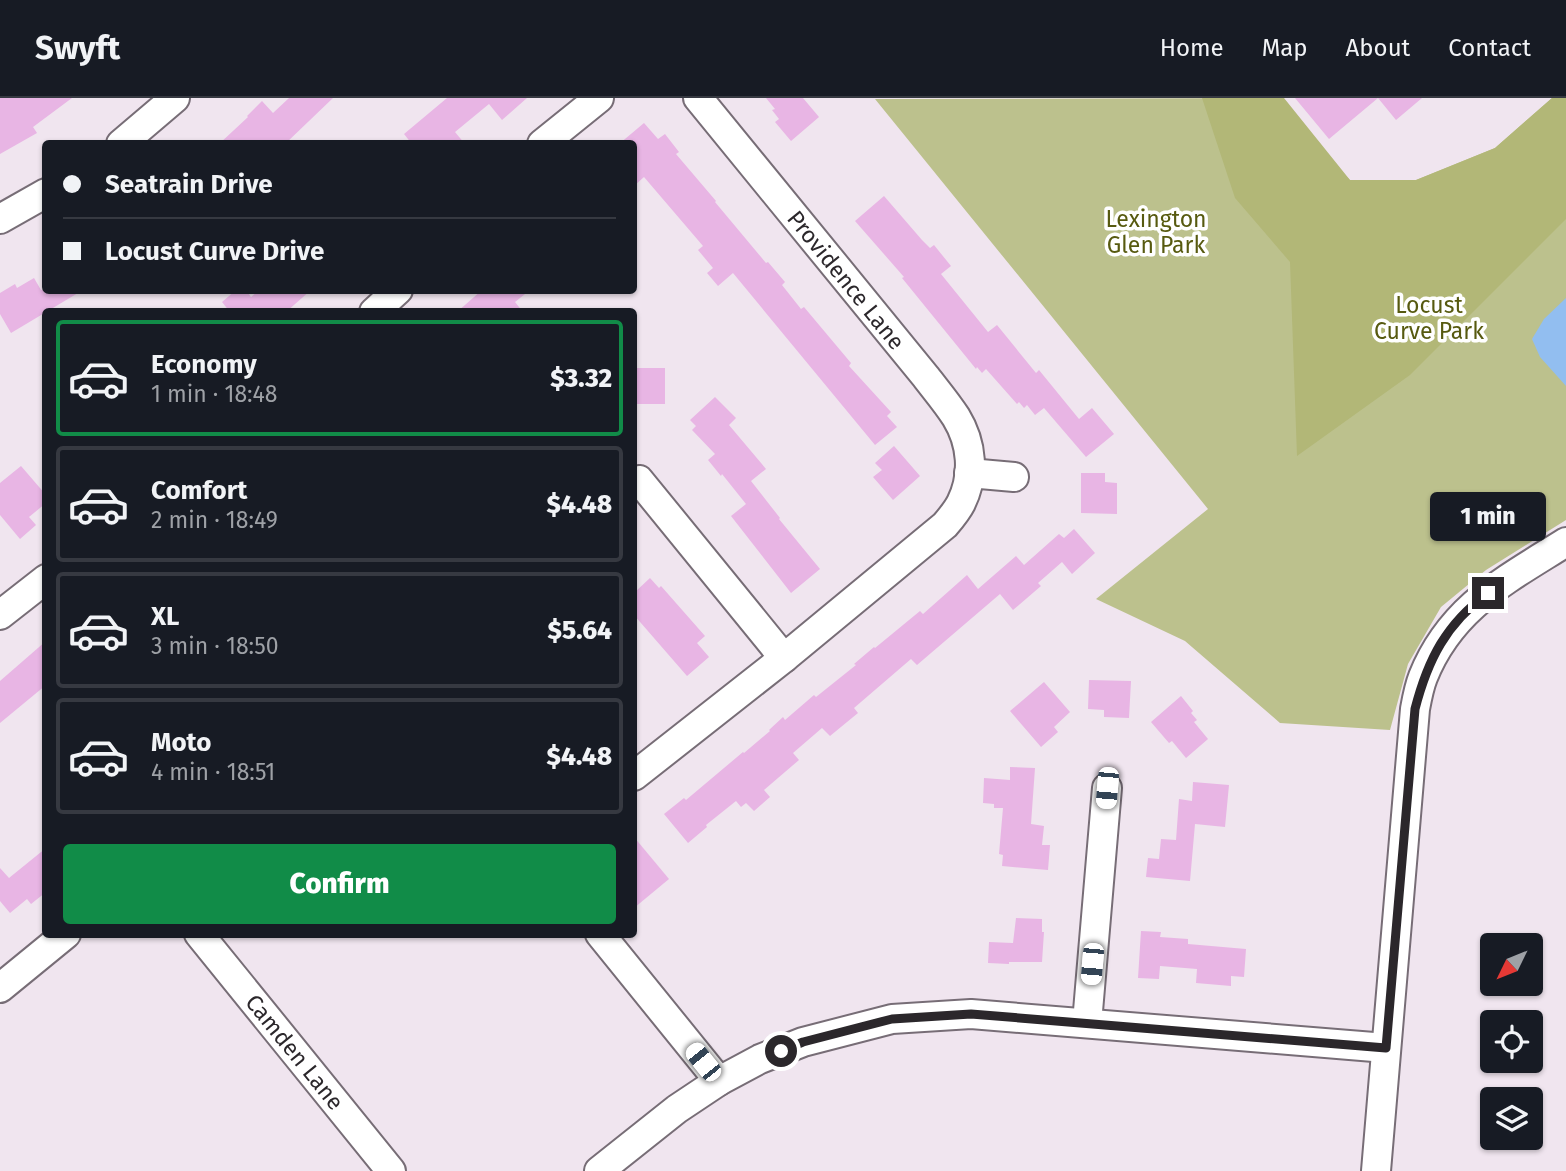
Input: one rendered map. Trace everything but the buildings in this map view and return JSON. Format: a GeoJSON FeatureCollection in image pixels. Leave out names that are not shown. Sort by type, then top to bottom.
{"type":"FeatureCollection","features":[{"type":"Feature","properties":{"kind":"street"},"geometry":{"type":"LineString","coordinates":[[547,140],[599,98]]}},
{"type":"Feature","properties":{"kind":"street","name":"Providence Lane"},"geometry":{"type":"LineString","coordinates":[[637,774],[784,658],[945,525],[963,499],[970,473],[968,441],[956,417],[698,98]]}},
{"type":"Feature","properties":{"kind":"street"},"geometry":{"type":"LineString","coordinates":[[125,140],[165,101]]}},
{"type":"Feature","properties":{"kind":"street"},"geometry":{"type":"LineString","coordinates":[[0,219],[42,195]]}},
{"type":"Feature","properties":{"kind":"street"},"geometry":{"type":"LineString","coordinates":[[378,308],[394,294]]}},
{"type":"Feature","properties":{"kind":"street"},"geometry":{"type":"LineString","coordinates":[[970,473],[1014,477]]}},
{"type":"Feature","properties":{"kind":"street"},"geometry":{"type":"LineString","coordinates":[[639,480],[784,658]]}},
{"type":"Feature","properties":{"kind":"street"},"geometry":{"type":"LineString","coordinates":[[1376,1171],[1415,709],[1423,678],[1436,650],[1476,601],[1566,542]]}},
{"type":"Feature","properties":{"kind":"street"},"geometry":{"type":"LineString","coordinates":[[0,615],[42,582]]}},
{"type":"Feature","properties":{"kind":"street"},"geometry":{"type":"LineString","coordinates":[[1087,1023],[1107,788]]}},
{"type":"Feature","properties":{"kind":"street"},"geometry":{"type":"LineString","coordinates":[[0,988],[61,938]]}},
{"type":"Feature","properties":{"kind":"street","name":"Camden Lane"},"geometry":{"type":"LineString","coordinates":[[202,938],[391,1171]]}},
{"type":"Feature","properties":{"kind":"street"},"geometry":{"type":"LineString","coordinates":[[603,938],[719,1081]]}},
{"type":"Feature","properties":{"kind":"street"},"geometry":{"type":"LineString","coordinates":[[599,1171],[677,1109],[719,1081],[760,1059],[803,1042],[892,1019],[971,1014],[1386,1048]]}},
{"type":"Feature","properties":{"kind":"green space"},"geometry":{"type":"Polygon","coordinates":[[[1202,98],[1284,98],[1350,180],[1416,180],[1495,148],[1552,98],[1566,98],[1566,219],[1410,375],[1297,456],[1290,262],[1235,198],[1202,98]]]}},
{"type":"Feature","properties":{"kind":"green space","name":"Locust Curve Park"},"geometry":{"type":"Polygon","coordinates":[[[1269,98],[1350,180],[1416,180],[1495,148],[1552,98],[1566,98],[1566,520],[1486,570],[1441,607],[1408,664],[1390,730],[1280,723],[1185,641],[1096,599],[1208,509],[875,99],[1269,98]]]}},
{"type":"Feature","properties":{"kind":"water"},"geometry":{"type":"Polygon","coordinates":[[[1566,298],[1566,386],[1540,357],[1532,339],[1544,319],[1566,298]]]}},
{"type":"Feature","properties":{"kind":"route"},"geometry":{"type":"LineString","coordinates":[[781,1051],[803,1042],[892,1019],[971,1014],[1386,1048],[1415,709],[1423,678],[1436,650],[1454,625],[1476,601],[1488,593]]}},
{"type":"Feature","properties":{"kind":"park label","name":"Lexington Glen Park"},"geometry":{"type":"Point","coordinates":[1156,232]}}]}
